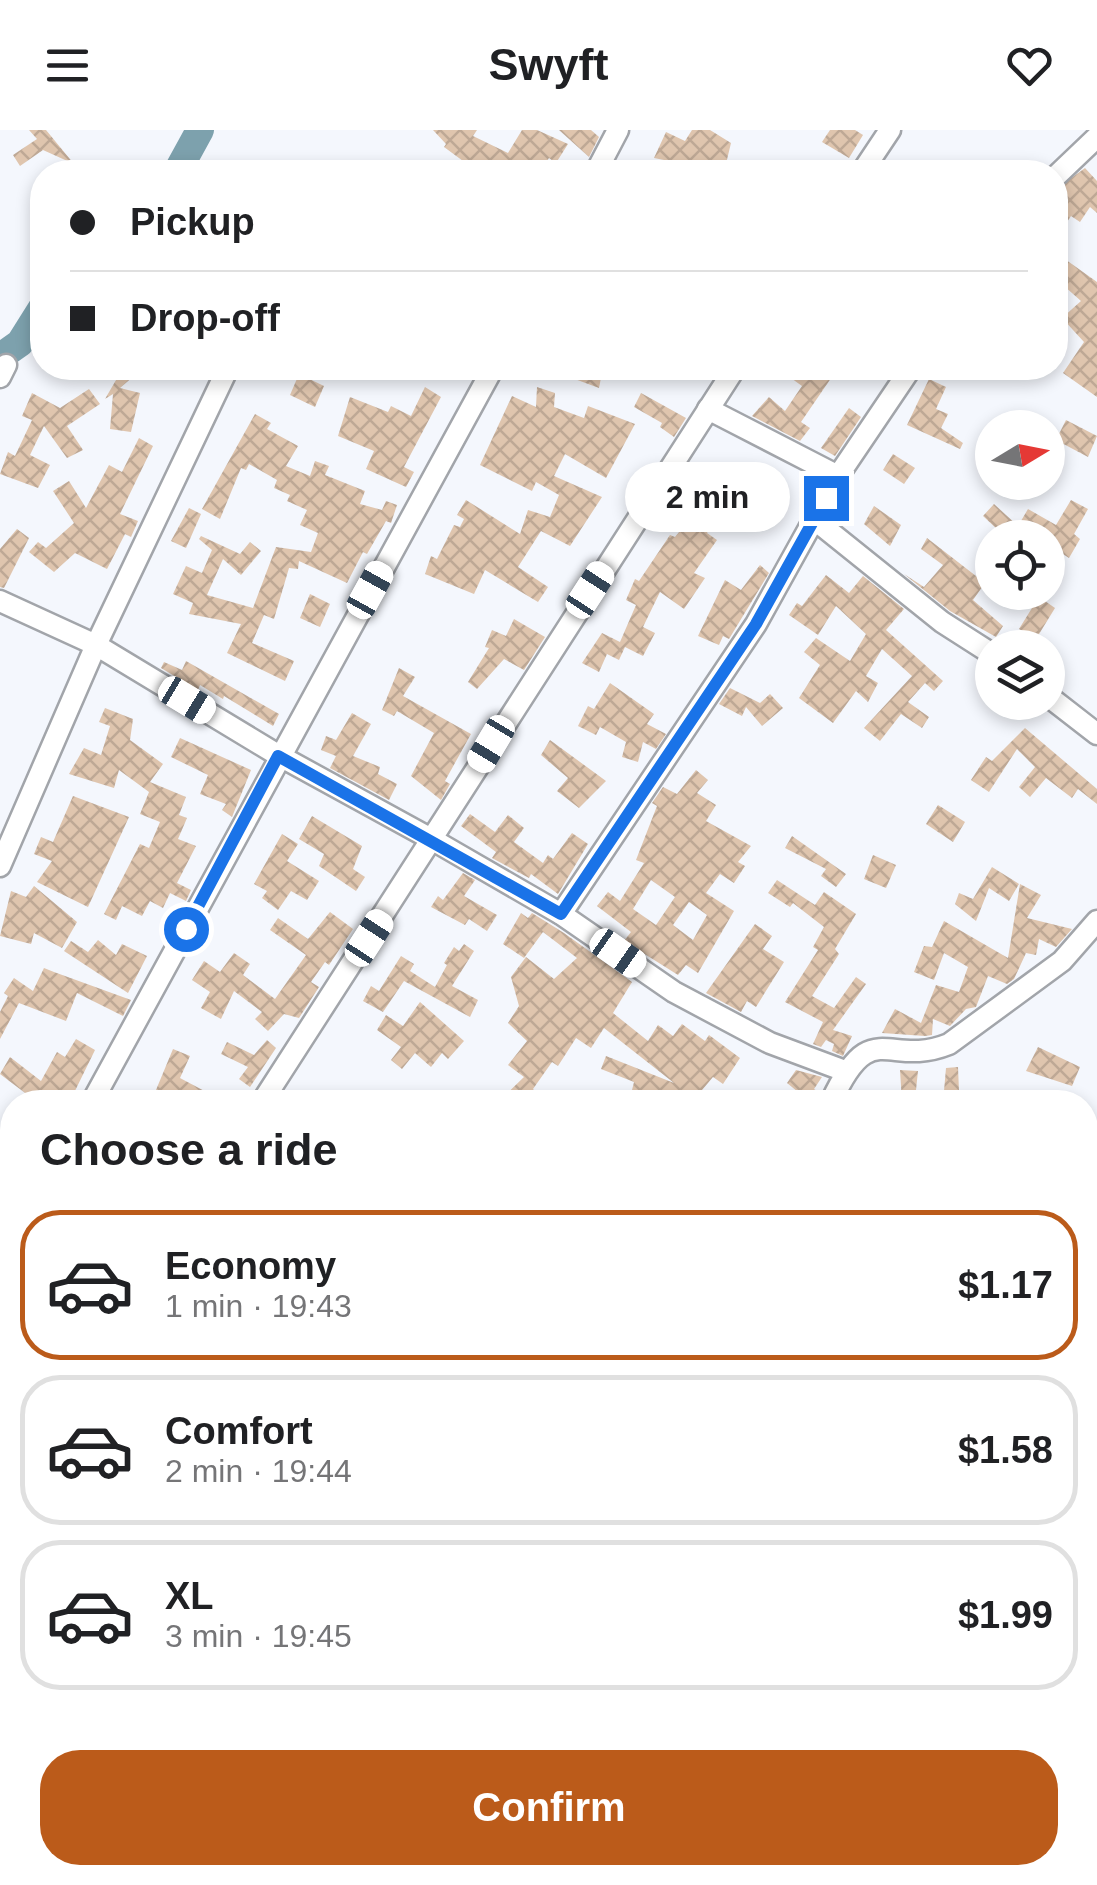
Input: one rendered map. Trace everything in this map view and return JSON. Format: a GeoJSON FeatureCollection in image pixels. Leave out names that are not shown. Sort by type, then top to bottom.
{"type":"FeatureCollection","features":[{"type":"Feature","properties":{"kind":"street"},"geometry":{"type":"LineString","coordinates":[[602,160],[618,130]]}},
{"type":"Feature","properties":{"kind":"street"},"geometry":{"type":"LineString","coordinates":[[870,160],[890,130]]}},
{"type":"Feature","properties":{"kind":"street"},"geometry":{"type":"LineString","coordinates":[[1068,164],[1097,136]]}},
{"type":"Feature","properties":{"kind":"street"},"geometry":{"type":"LineString","coordinates":[[0,866],[96,645],[222,380]]}},
{"type":"Feature","properties":{"kind":"street"},"geometry":{"type":"LineString","coordinates":[[98,1090],[486,380]]}},
{"type":"Feature","properties":{"kind":"street"},"geometry":{"type":"LineString","coordinates":[[270,1090],[727,380]]}},
{"type":"Feature","properties":{"kind":"street"},"geometry":{"type":"LineString","coordinates":[[561,914],[756,624],[838,476],[903,380]]}},
{"type":"Feature","properties":{"kind":"street"},"geometry":{"type":"LineString","coordinates":[[708,409],[838,476]]}},
{"type":"Feature","properties":{"kind":"street"},"geometry":{"type":"LineString","coordinates":[[815,520],[942,622],[975,643]]}},
{"type":"Feature","properties":{"kind":"street"},"geometry":{"type":"LineString","coordinates":[[0,601],[96,645],[278,756],[561,914],[674,992],[770,1044],[846,1071]]}},
{"type":"Feature","properties":{"kind":"street"},"geometry":{"type":"LineString","coordinates":[[1065,709],[1097,734]]}},
{"type":"Feature","properties":{"kind":"street"},"geometry":{"type":"LineString","coordinates":[[837,1090],[846,1071],[863,1052],[884,1046],[932,1051],[949,1044],[1062,961],[1097,921]]}},
{"type":"Feature","properties":{"kind":"building"},"geometry":{"type":"Polygon","coordinates":[[[29,130],[46,130],[71,160],[43,150],[20,166],[13,155],[37,139],[29,130]]]}},
{"type":"Feature","properties":{"kind":"building"},"geometry":{"type":"Polygon","coordinates":[[[433,130],[477,130],[473,136],[508,153],[522,130],[537,130],[568,144],[558,160],[462,160],[444,147],[446,144],[433,130]]]}},
{"type":"Feature","properties":{"kind":"building"},"geometry":{"type":"Polygon","coordinates":[[[559,130],[591,130],[599,137],[589,157],[559,130]]]}},
{"type":"Feature","properties":{"kind":"building"},"geometry":{"type":"Polygon","coordinates":[[[692,130],[710,130],[731,143],[727,160],[654,158],[666,132],[685,141],[692,130]]]}},
{"type":"Feature","properties":{"kind":"building"},"geometry":{"type":"Polygon","coordinates":[[[830,130],[855,130],[863,135],[849,158],[822,142],[830,130]]]}},
{"type":"Feature","properties":{"kind":"building"},"geometry":{"type":"Polygon","coordinates":[[[1085,168],[1097,181],[1097,213],[1090,207],[1080,222],[1071,216],[1068,220],[1068,180],[1085,168]]]}},
{"type":"Feature","properties":{"kind":"building"},"geometry":{"type":"Polygon","coordinates":[[[1068,261],[1097,282],[1097,397],[1068,377],[1068,366],[1084,342],[1068,325],[1068,313],[1081,301],[1068,290],[1068,261]]]}},
{"type":"Feature","properties":{"kind":"building"},"geometry":{"type":"Polygon","coordinates":[[[116,380],[129,380],[120,388],[140,393],[131,432],[110,429],[113,394],[105,399],[116,380]]]}},
{"type":"Feature","properties":{"kind":"building"},"geometry":{"type":"Polygon","coordinates":[[[296,380],[312,380],[324,386],[315,407],[290,395],[296,380]]]}},
{"type":"Feature","properties":{"kind":"building"},"geometry":{"type":"Polygon","coordinates":[[[577,380],[601,380],[599,388],[577,380]]]}},
{"type":"Feature","properties":{"kind":"building"},"geometry":{"type":"Polygon","coordinates":[[[794,380],[830,380],[801,422],[810,428],[800,441],[752,416],[769,397],[785,411],[802,386],[794,380]]]}},
{"type":"Feature","properties":{"kind":"building"},"geometry":{"type":"Polygon","coordinates":[[[931,380],[946,387],[936,409],[948,414],[941,428],[963,443],[960,449],[907,425],[931,380]]]}},
{"type":"Feature","properties":{"kind":"building"},"geometry":{"type":"Polygon","coordinates":[[[425,387],[441,397],[404,467],[414,472],[406,487],[366,469],[374,451],[338,436],[350,397],[388,412],[391,406],[411,416],[425,387]]]}},
{"type":"Feature","properties":{"kind":"building"},"geometry":{"type":"Polygon","coordinates":[[[537,387],[555,393],[554,407],[584,418],[588,406],[635,424],[606,478],[565,454],[554,476],[602,497],[570,546],[541,531],[518,567],[548,587],[538,602],[485,570],[474,594],[425,574],[431,556],[437,559],[454,525],[460,527],[464,519],[457,515],[466,500],[520,534],[528,510],[550,517],[559,495],[536,482],[532,491],[480,465],[512,396],[536,407],[537,387]]]}},
{"type":"Feature","properties":{"kind":"building"},"geometry":{"type":"Polygon","coordinates":[[[89,389],[100,404],[67,426],[83,450],[67,458],[44,426],[30,455],[50,465],[38,488],[0,474],[8,452],[15,456],[32,420],[22,416],[32,393],[60,408],[89,389]]]}},
{"type":"Feature","properties":{"kind":"building"},"geometry":{"type":"Polygon","coordinates":[[[641,393],[686,418],[674,437],[660,427],[662,423],[634,407],[641,393]]]}},
{"type":"Feature","properties":{"kind":"building"},"geometry":{"type":"Polygon","coordinates":[[[849,408],[861,417],[835,456],[821,448],[849,408]]]}},
{"type":"Feature","properties":{"kind":"building"},"geometry":{"type":"Polygon","coordinates":[[[255,414],[271,423],[267,429],[298,446],[286,466],[310,476],[315,461],[329,466],[325,475],[365,491],[360,504],[382,510],[386,501],[397,505],[391,523],[386,521],[367,554],[363,552],[347,583],[299,561],[298,569],[289,568],[274,619],[264,615],[252,643],[294,661],[285,681],[227,653],[241,624],[189,614],[193,603],[173,594],[186,566],[202,573],[212,550],[199,539],[201,536],[240,554],[250,542],[261,551],[241,575],[223,559],[207,595],[253,608],[276,547],[311,552],[318,533],[300,525],[307,510],[287,501],[290,495],[274,488],[277,480],[249,464],[246,470],[241,468],[220,519],[202,509],[255,414]]]}},
{"type":"Feature","properties":{"kind":"building"},"geometry":{"type":"Polygon","coordinates":[[[1065,422],[1097,436],[1088,457],[1065,445],[1065,422]]]}},
{"type":"Feature","properties":{"kind":"building"},"geometry":{"type":"Polygon","coordinates":[[[139,438],[153,446],[120,514],[138,521],[131,537],[125,534],[107,569],[75,553],[54,572],[29,552],[38,542],[46,548],[74,523],[53,491],[69,481],[86,508],[109,465],[122,472],[139,438]]]}},
{"type":"Feature","properties":{"kind":"building"},"geometry":{"type":"Polygon","coordinates":[[[893,454],[915,468],[904,484],[883,470],[893,454]]]}},
{"type":"Feature","properties":{"kind":"building"},"geometry":{"type":"Polygon","coordinates":[[[702,483],[727,499],[707,533],[717,540],[694,573],[705,578],[684,609],[660,592],[643,627],[655,633],[643,656],[625,647],[619,660],[607,654],[599,672],[582,663],[602,633],[620,642],[636,605],[626,600],[635,579],[639,581],[670,535],[675,537],[699,508],[690,503],[702,483]]]}},
{"type":"Feature","properties":{"kind":"building"},"geometry":{"type":"Polygon","coordinates":[[[1071,500],[1088,509],[1074,534],[1080,539],[1069,558],[1065,555],[1065,520],[1059,520],[1071,500]]]}},
{"type":"Feature","properties":{"kind":"building"},"geometry":{"type":"Polygon","coordinates":[[[994,504],[1011,520],[987,520],[983,516],[994,504]]]}},
{"type":"Feature","properties":{"kind":"building"},"geometry":{"type":"Polygon","coordinates":[[[874,506],[901,525],[890,546],[864,524],[874,506]]]}},
{"type":"Feature","properties":{"kind":"building"},"geometry":{"type":"Polygon","coordinates":[[[189,508],[201,514],[186,548],[171,541],[189,508]]]}},
{"type":"Feature","properties":{"kind":"building"},"geometry":{"type":"Polygon","coordinates":[[[1028,509],[1047,520],[1022,520],[1028,509]]]}},
{"type":"Feature","properties":{"kind":"building"},"geometry":{"type":"Polygon","coordinates":[[[17,529],[29,538],[4,588],[0,587],[0,549],[17,529]]]}},
{"type":"Feature","properties":{"kind":"building"},"geometry":{"type":"Polygon","coordinates":[[[927,538],[975,575],[975,610],[985,610],[1003,626],[1000,630],[984,630],[950,611],[904,574],[924,587],[943,565],[921,549],[927,538]]]}},
{"type":"Feature","properties":{"kind":"building"},"geometry":{"type":"Polygon","coordinates":[[[760,565],[769,573],[729,639],[723,636],[719,645],[698,636],[725,580],[741,590],[760,565]]]}},
{"type":"Feature","properties":{"kind":"building"},"geometry":{"type":"Polygon","coordinates":[[[826,575],[849,593],[863,576],[904,609],[886,630],[943,681],[934,691],[925,683],[908,702],[929,717],[922,728],[901,714],[880,741],[864,728],[912,676],[882,649],[866,676],[878,683],[868,702],[856,691],[833,723],[799,698],[820,665],[804,652],[816,638],[850,661],[866,634],[836,606],[818,635],[789,615],[797,603],[802,606],[826,575]]]}},
{"type":"Feature","properties":{"kind":"building"},"geometry":{"type":"Polygon","coordinates":[[[310,594],[330,604],[320,627],[300,618],[310,594]]]}},
{"type":"Feature","properties":{"kind":"building"},"geometry":{"type":"Polygon","coordinates":[[[1031,610],[1054,610],[1042,630],[1019,629],[1031,610]]]}},
{"type":"Feature","properties":{"kind":"building"},"geometry":{"type":"Polygon","coordinates":[[[514,619],[545,637],[524,670],[504,659],[477,689],[468,682],[489,648],[485,647],[492,630],[506,636],[514,619]]]}},
{"type":"Feature","properties":{"kind":"building"},"geometry":{"type":"Polygon","coordinates":[[[186,661],[279,714],[273,726],[224,696],[223,699],[200,685],[198,690],[161,668],[164,662],[182,670],[186,661]]]}},
{"type":"Feature","properties":{"kind":"building"},"geometry":{"type":"Polygon","coordinates":[[[399,668],[415,677],[403,696],[471,734],[445,781],[450,784],[441,800],[411,776],[434,733],[397,711],[394,716],[382,710],[399,668]]]}},
{"type":"Feature","properties":{"kind":"building"},"geometry":{"type":"Polygon","coordinates":[[[610,683],[654,714],[647,724],[666,734],[656,749],[643,742],[638,762],[622,757],[626,742],[600,727],[596,735],[578,726],[588,706],[594,709],[610,683]]]}},
{"type":"Feature","properties":{"kind":"building"},"geometry":{"type":"Polygon","coordinates":[[[730,688],[760,703],[770,694],[783,708],[762,726],[746,707],[742,716],[719,704],[730,688]]]}},
{"type":"Feature","properties":{"kind":"building"},"geometry":{"type":"Polygon","coordinates":[[[105,708],[133,719],[130,740],[163,764],[150,782],[186,797],[179,815],[187,818],[178,839],[196,846],[177,883],[191,890],[186,901],[170,893],[163,908],[150,901],[142,916],[122,906],[116,920],[104,914],[140,844],[149,848],[160,822],[140,814],[149,792],[119,770],[114,788],[69,774],[84,748],[101,755],[110,726],[99,722],[105,708]]]}},
{"type":"Feature","properties":{"kind":"building"},"geometry":{"type":"Polygon","coordinates":[[[352,713],[371,724],[353,756],[380,767],[378,774],[397,784],[389,800],[330,768],[336,756],[321,750],[326,736],[336,740],[352,713]]]}},
{"type":"Feature","properties":{"kind":"building"},"geometry":{"type":"Polygon","coordinates":[[[1025,728],[1097,789],[1097,804],[1078,789],[1072,798],[1046,778],[1030,797],[1019,787],[1035,767],[1017,749],[989,792],[971,780],[986,757],[992,761],[1025,728]]]}},
{"type":"Feature","properties":{"kind":"building"},"geometry":{"type":"Polygon","coordinates":[[[180,738],[251,770],[232,817],[222,810],[226,804],[200,794],[208,775],[171,757],[180,738]]]}},
{"type":"Feature","properties":{"kind":"building"},"geometry":{"type":"Polygon","coordinates":[[[550,740],[606,781],[579,808],[557,791],[568,778],[541,755],[550,740]]]}},
{"type":"Feature","properties":{"kind":"building"},"geometry":{"type":"Polygon","coordinates":[[[696,770],[708,780],[697,793],[716,805],[706,821],[751,846],[738,862],[745,866],[734,883],[720,874],[706,893],[734,911],[698,973],[686,965],[678,975],[624,941],[631,932],[597,906],[608,892],[620,901],[644,863],[636,860],[657,806],[652,803],[663,787],[677,794],[696,770]],[[651,880],[633,909],[656,925],[675,897],[651,880]],[[689,902],[673,925],[693,940],[707,915],[689,902]]]}},
{"type":"Feature","properties":{"kind":"building"},"geometry":{"type":"Polygon","coordinates":[[[73,796],[129,817],[88,907],[37,882],[52,861],[34,854],[41,837],[53,842],[73,796]]]}},
{"type":"Feature","properties":{"kind":"building"},"geometry":{"type":"Polygon","coordinates":[[[938,805],[965,822],[953,842],[926,824],[938,805]]]}},
{"type":"Feature","properties":{"kind":"building"},"geometry":{"type":"Polygon","coordinates":[[[470,814],[495,832],[508,815],[524,828],[514,842],[543,863],[548,855],[553,859],[572,833],[588,844],[558,894],[531,874],[529,878],[492,858],[496,852],[461,826],[470,814]]]}},
{"type":"Feature","properties":{"kind":"building"},"geometry":{"type":"Polygon","coordinates":[[[312,816],[362,846],[353,869],[365,877],[356,891],[319,866],[324,854],[299,839],[312,816]]]}},
{"type":"Feature","properties":{"kind":"building"},"geometry":{"type":"Polygon","coordinates":[[[282,834],[298,844],[287,861],[319,881],[307,900],[291,891],[278,910],[262,898],[267,891],[254,884],[282,834]]]}},
{"type":"Feature","properties":{"kind":"building"},"geometry":{"type":"Polygon","coordinates":[[[792,836],[846,874],[836,887],[821,876],[826,869],[785,848],[792,836]]]}},
{"type":"Feature","properties":{"kind":"building"},"geometry":{"type":"Polygon","coordinates":[[[873,855],[896,865],[886,888],[864,879],[873,855]]]}},
{"type":"Feature","properties":{"kind":"building"},"geometry":{"type":"Polygon","coordinates":[[[992,867],[1019,884],[1009,901],[989,888],[976,921],[955,904],[959,893],[973,899],[992,867]]]}},
{"type":"Feature","properties":{"kind":"building"},"geometry":{"type":"Polygon","coordinates":[[[463,873],[475,880],[464,896],[497,915],[487,931],[469,919],[465,925],[431,907],[438,896],[443,900],[463,873]]]}},
{"type":"Feature","properties":{"kind":"building"},"geometry":{"type":"Polygon","coordinates":[[[777,880],[815,905],[824,892],[856,914],[835,949],[839,954],[812,996],[834,1008],[856,977],[866,984],[833,1030],[852,1036],[843,1056],[832,1051],[834,1044],[826,1040],[821,1047],[813,1044],[823,1022],[785,1002],[818,950],[813,947],[824,927],[793,903],[790,907],[768,893],[777,880]]]}},
{"type":"Feature","properties":{"kind":"building"},"geometry":{"type":"Polygon","coordinates":[[[1020,884],[1041,895],[1027,918],[1072,929],[1056,947],[1039,939],[1036,955],[1026,953],[1014,979],[1007,984],[988,976],[976,1007],[966,1009],[950,1026],[933,1019],[932,1035],[882,1033],[895,1009],[921,1023],[936,985],[959,992],[968,967],[944,953],[934,980],[914,972],[924,946],[932,947],[944,921],[1008,958],[1020,884]]]}},
{"type":"Feature","properties":{"kind":"building"},"geometry":{"type":"Polygon","coordinates":[[[34,886],[77,922],[62,948],[34,933],[31,944],[0,936],[11,891],[26,897],[34,886]]]}},
{"type":"Feature","properties":{"kind":"building"},"geometry":{"type":"Polygon","coordinates":[[[330,912],[353,929],[329,965],[325,962],[311,982],[319,987],[299,1018],[284,1014],[268,1031],[255,1019],[262,1012],[234,991],[221,1019],[201,1008],[210,992],[192,980],[204,961],[220,972],[234,953],[250,964],[243,975],[275,999],[306,955],[270,930],[278,918],[308,939],[330,912]]]}},
{"type":"Feature","properties":{"kind":"building"},"geometry":{"type":"Polygon","coordinates":[[[521,913],[528,918],[532,913],[632,982],[613,1013],[648,1041],[658,1025],[673,1036],[682,1024],[705,1041],[709,1035],[740,1058],[723,1084],[713,1077],[702,1090],[632,1090],[634,1082],[601,1069],[606,1056],[674,1083],[604,1028],[591,1048],[576,1038],[558,1066],[552,1062],[534,1090],[510,1090],[524,1077],[508,1065],[527,1041],[508,1023],[519,1006],[511,977],[526,957],[554,979],[577,958],[543,932],[524,958],[503,944],[521,913]]]}},
{"type":"Feature","properties":{"kind":"building"},"geometry":{"type":"Polygon","coordinates":[[[755,924],[772,936],[763,949],[784,962],[756,1007],[747,1001],[741,1012],[706,993],[755,924]]]}},
{"type":"Feature","properties":{"kind":"building"},"geometry":{"type":"Polygon","coordinates":[[[98,940],[116,955],[122,944],[147,956],[128,993],[64,951],[71,941],[88,952],[98,940]]]}},
{"type":"Feature","properties":{"kind":"building"},"geometry":{"type":"Polygon","coordinates":[[[464,944],[474,951],[452,986],[478,1000],[470,1017],[404,981],[383,1012],[363,1001],[371,986],[379,991],[401,956],[414,964],[410,971],[435,987],[454,947],[459,951],[464,944]]]}},
{"type":"Feature","properties":{"kind":"building"},"geometry":{"type":"Polygon","coordinates":[[[44,968],[131,1000],[123,1016],[77,993],[66,1021],[19,1003],[0,1039],[0,1012],[8,996],[4,993],[14,978],[33,991],[44,968]]]}},
{"type":"Feature","properties":{"kind":"building"},"geometry":{"type":"Polygon","coordinates":[[[420,1002],[464,1041],[448,1059],[442,1053],[431,1067],[415,1053],[402,1069],[391,1060],[401,1047],[377,1030],[386,1015],[403,1026],[420,1002]]]}},
{"type":"Feature","properties":{"kind":"building"},"geometry":{"type":"Polygon","coordinates":[[[76,1039],[95,1050],[75,1090],[21,1090],[0,1074],[10,1057],[41,1081],[57,1052],[65,1057],[76,1039]]]}},
{"type":"Feature","properties":{"kind":"building"},"geometry":{"type":"Polygon","coordinates":[[[267,1040],[276,1048],[250,1087],[239,1079],[248,1067],[221,1054],[227,1042],[254,1055],[267,1040]]]}},
{"type":"Feature","properties":{"kind":"building"},"geometry":{"type":"Polygon","coordinates":[[[1038,1047],[1080,1067],[1072,1086],[1026,1071],[1038,1047]]]}},
{"type":"Feature","properties":{"kind":"building"},"geometry":{"type":"Polygon","coordinates":[[[173,1049],[190,1056],[180,1078],[202,1090],[156,1090],[173,1049]]]}},
{"type":"Feature","properties":{"kind":"building"},"geometry":{"type":"Polygon","coordinates":[[[958,1067],[959,1090],[944,1090],[946,1068],[958,1067]]]}},
{"type":"Feature","properties":{"kind":"building"},"geometry":{"type":"Polygon","coordinates":[[[796,1070],[822,1077],[816,1090],[796,1090],[787,1083],[796,1070]]]}},
{"type":"Feature","properties":{"kind":"building"},"geometry":{"type":"Polygon","coordinates":[[[900,1070],[918,1071],[916,1090],[901,1090],[900,1070]]]}},
{"type":"Feature","properties":{"kind":"waterway"},"geometry":{"type":"LineString","coordinates":[[184,160],[200,130]]}},
{"type":"Feature","properties":{"kind":"waterway"},"geometry":{"type":"LineString","coordinates":[[0,357],[20,343],[30,327]]}},
{"type":"Feature","properties":{"kind":"route"},"geometry":{"type":"LineString","coordinates":[[186,929],[278,756],[561,914],[756,624],[826,498]]}}]}
